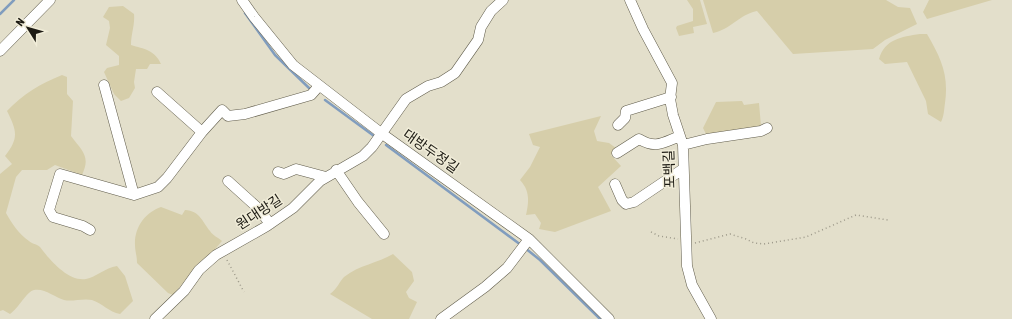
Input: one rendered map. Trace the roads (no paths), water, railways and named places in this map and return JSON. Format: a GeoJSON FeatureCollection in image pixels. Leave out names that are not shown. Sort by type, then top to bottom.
{"type":"FeatureCollection","features":[{"type":"Feature","properties":{"kind":"street"},"geometry":{"type":"LineString","coordinates":[[0,51],[50,0]]}},
{"type":"Feature","properties":{"kind":"street","name":"대방두정길"},"geometry":{"type":"LineString","coordinates":[[242,0],[293,65],[525,244],[610,319]]}},
{"type":"Feature","properties":{"kind":"street"},"geometry":{"type":"LineString","coordinates":[[381,133],[406,99],[428,86],[441,82],[455,73],[478,40],[481,27],[491,10],[503,0]]}},
{"type":"Feature","properties":{"kind":"street","name":"포백길"},"geometry":{"type":"LineString","coordinates":[[630,0],[642,29],[672,83],[670,97],[675,125],[681,140],[687,266],[692,285],[711,319]]}},
{"type":"Feature","properties":{"kind":"street"},"geometry":{"type":"LineString","coordinates":[[104,86],[134,195]]}},
{"type":"Feature","properties":{"kind":"street"},"geometry":{"type":"LineString","coordinates":[[90,230],[83,226],[53,217],[49,210],[60,174],[134,195],[158,187],[167,178],[202,132],[222,110],[228,116],[245,114],[311,95],[320,86]]}},
{"type":"Feature","properties":{"kind":"street"},"geometry":{"type":"LineString","coordinates":[[157,92],[202,132]]}},
{"type":"Feature","properties":{"kind":"street"},"geometry":{"type":"LineString","coordinates":[[618,125],[625,118],[626,111],[670,97]]}},
{"type":"Feature","properties":{"kind":"street"},"geometry":{"type":"LineString","coordinates":[[617,153],[638,138],[648,144],[656,145],[681,140],[707,139],[760,131],[767,128]]}},
{"type":"Feature","properties":{"kind":"street","name":"원대방길"},"geometry":{"type":"LineString","coordinates":[[156,319],[184,291],[199,270],[216,254],[270,224],[293,208],[326,177],[363,156],[381,133]]}},
{"type":"Feature","properties":{"kind":"street"},"geometry":{"type":"LineString","coordinates":[[278,172],[284,174],[296,169],[326,177]]}},
{"type":"Feature","properties":{"kind":"street"},"geometry":{"type":"LineString","coordinates":[[615,184],[622,200],[626,204],[634,202],[683,169]]}},
{"type":"Feature","properties":{"kind":"street"},"geometry":{"type":"LineString","coordinates":[[336,170],[384,234]]}},
{"type":"Feature","properties":{"kind":"street"},"geometry":{"type":"LineString","coordinates":[[228,181],[254,207],[259,209],[270,224]]}},
{"type":"Feature","properties":{"kind":"street"},"geometry":{"type":"LineString","coordinates":[[441,319],[501,273],[525,244]]}},
{"type":"Feature","properties":{"kind":"waterway"},"geometry":{"type":"LineString","coordinates":[[0,14],[14,0]]}},
{"type":"Feature","properties":{"kind":"waterway"},"geometry":{"type":"LineString","coordinates":[[245,13],[275,55],[309,88]]}},
{"type":"Feature","properties":{"kind":"waterway"},"geometry":{"type":"LineString","coordinates":[[325,100],[374,136]]}},
{"type":"Feature","properties":{"kind":"waterway"},"geometry":{"type":"LineString","coordinates":[[386,145],[521,245]]}},
{"type":"Feature","properties":{"kind":"waterway"},"geometry":{"type":"LineString","coordinates":[[525,248],[540,260],[600,319]]}}]}
